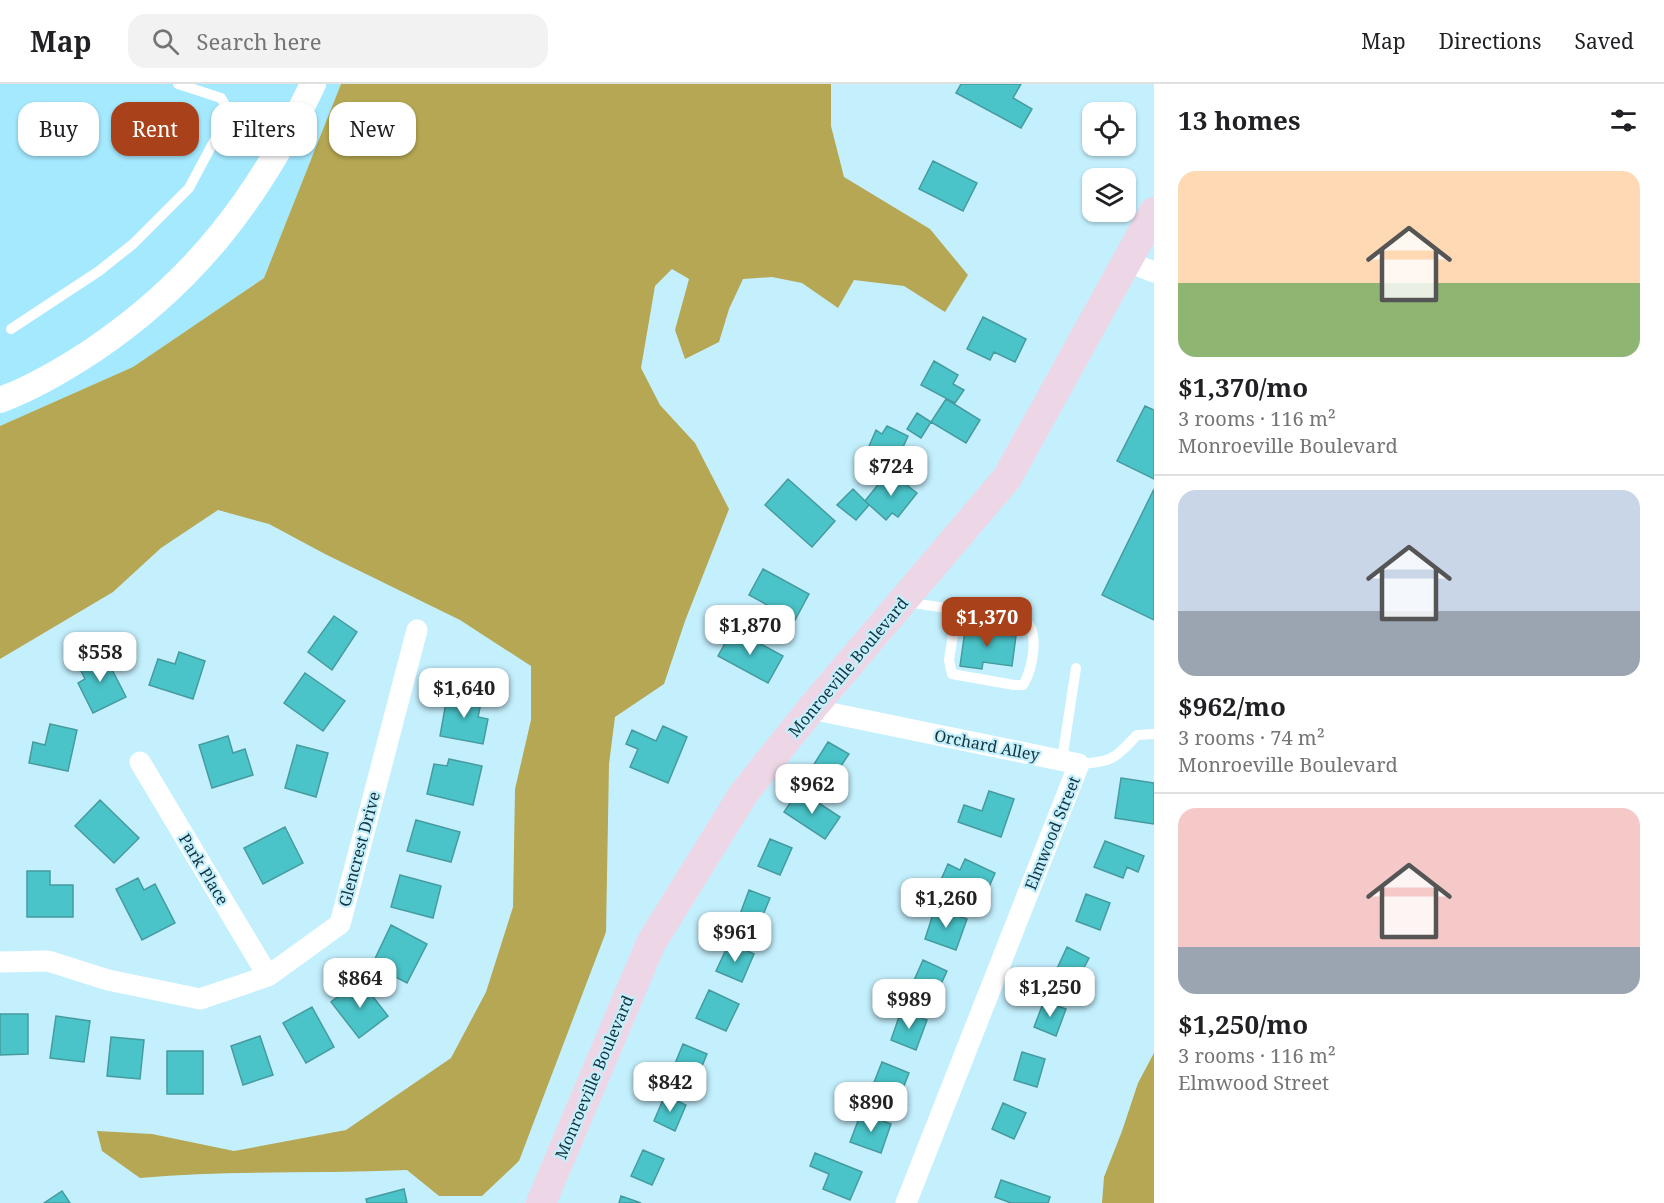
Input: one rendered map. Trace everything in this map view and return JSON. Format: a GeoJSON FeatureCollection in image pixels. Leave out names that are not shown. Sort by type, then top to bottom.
{"type":"FeatureCollection","features":[{"type":"Feature","properties":{"kind":"main road","name":"Monroeville Boulevard"},"geometry":{"type":"LineString","coordinates":[[541,1203],[651,943],[744,793],[811,709],[1007,478],[1141,267],[1154,212]]}},
{"type":"Feature","properties":{"kind":"street"},"geometry":{"type":"LineString","coordinates":[[0,400],[50,377],[80,358],[144,313],[180,281],[213,244],[258,185],[280,151],[313,84]]}},
{"type":"Feature","properties":{"kind":"street","name":"Glencrest Drive"},"geometry":{"type":"LineString","coordinates":[[0,962],[48,961],[108,980],[200,999],[268,976],[340,924],[417,630]]}},
{"type":"Feature","properties":{"kind":"street","name":"Orchard Alley"},"geometry":{"type":"LineString","coordinates":[[811,709],[1070,762]]}},
{"type":"Feature","properties":{"kind":"street","name":"Park Place"},"geometry":{"type":"LineString","coordinates":[[140,762],[268,976]]}},
{"type":"Feature","properties":{"kind":"street","name":"Elmwood Street"},"geometry":{"type":"LineString","coordinates":[[906,1203],[1070,762]]}},
{"type":"Feature","properties":{"kind":"lane"},"geometry":{"type":"LineString","coordinates":[[11,329],[99,271],[133,244],[189,188],[228,110],[221,98],[178,84]]}},
{"type":"Feature","properties":{"kind":"lane"},"geometry":{"type":"LineString","coordinates":[[902,602],[957,609],[1015,617],[1026,621],[1032,632],[1034,644],[1027,679],[1023,685],[952,674],[949,660],[957,609]]}},
{"type":"Feature","properties":{"kind":"lane"},"geometry":{"type":"LineString","coordinates":[[1070,762],[1076,668]]}},
{"type":"Feature","properties":{"kind":"lane","name":"Orchard Alley"},"geometry":{"type":"LineString","coordinates":[[1070,762],[1103,762],[1115,757],[1137,735],[1154,734]]}},
{"type":"Feature","properties":{"kind":"shaded area"},"geometry":{"type":"Polygon","coordinates":[[[0,84],[341,84],[334,102],[329,102],[329,114],[317,144],[317,102],[211,102],[211,156],[312,156],[264,278],[133,367],[0,426],[0,84]]]}},
{"type":"Feature","properties":{"kind":"shaded area"},"geometry":{"type":"Polygon","coordinates":[[[341,84],[831,84],[831,126],[844,177],[930,229],[968,275],[945,312],[904,286],[854,280],[838,308],[802,283],[772,277],[743,279],[729,309],[719,342],[685,359],[675,330],[689,279],[672,269],[655,286],[641,368],[660,405],[695,443],[729,509],[685,621],[664,684],[615,717],[609,764],[606,932],[519,1161],[482,1196],[439,1196],[407,1170],[207,1174],[140,1178],[102,1151],[97,1131],[152,1134],[234,1151],[346,1130],[451,1058],[486,992],[513,907],[515,789],[531,720],[531,666],[460,620],[269,524],[218,510],[161,548],[113,592],[0,659],[0,426],[133,367],[264,278],[312,156],[317,156],[317,144],[329,114],[329,156],[416,156],[416,102],[334,102],[341,84]]]}},
{"type":"Feature","properties":{"kind":"shaded area"},"geometry":{"type":"Polygon","coordinates":[[[1154,1053],[1154,1203],[1102,1203],[1104,1177],[1138,1083],[1154,1053]]]}},
{"type":"Feature","properties":{"kind":"building"},"geometry":{"type":"Polygon","coordinates":[[[961,84],[1021,84],[1013,98],[1032,109],[1021,128],[956,93],[961,84]]]}},
{"type":"Feature","properties":{"kind":"building"},"geometry":{"type":"Polygon","coordinates":[[[933,161],[977,183],[963,211],[919,189],[933,161]]]}},
{"type":"Feature","properties":{"kind":"building"},"geometry":{"type":"Polygon","coordinates":[[[983,317],[1026,339],[1015,362],[994,352],[990,360],[967,349],[983,317]]]}},
{"type":"Feature","properties":{"kind":"building"},"geometry":{"type":"Polygon","coordinates":[[[934,361],[958,375],[953,384],[964,390],[955,403],[921,385],[934,361]]]}},
{"type":"Feature","properties":{"kind":"building"},"geometry":{"type":"Polygon","coordinates":[[[946,399],[980,420],[966,443],[931,422],[946,399]]]}},
{"type":"Feature","properties":{"kind":"building"},"geometry":{"type":"Polygon","coordinates":[[[1145,406],[1154,410],[1154,479],[1117,461],[1145,406]]]}},
{"type":"Feature","properties":{"kind":"building"},"geometry":{"type":"Polygon","coordinates":[[[917,413],[931,422],[921,438],[907,429],[917,413]]]}},
{"type":"Feature","properties":{"kind":"building"},"geometry":{"type":"Polygon","coordinates":[[[887,426],[908,436],[895,465],[867,451],[876,430],[882,434],[887,426]]]}},
{"type":"Feature","properties":{"kind":"building"},"geometry":{"type":"Polygon","coordinates":[[[889,471],[917,493],[898,517],[892,513],[886,520],[865,501],[889,471]]]}},
{"type":"Feature","properties":{"kind":"building"},"geometry":{"type":"Polygon","coordinates":[[[788,479],[835,521],[812,547],[765,505],[788,479]]]}},
{"type":"Feature","properties":{"kind":"building"},"geometry":{"type":"Polygon","coordinates":[[[853,489],[869,505],[856,520],[837,505],[853,489]]]}},
{"type":"Feature","properties":{"kind":"building"},"geometry":{"type":"Polygon","coordinates":[[[1154,489],[1154,620],[1102,595],[1154,489]]]}},
{"type":"Feature","properties":{"kind":"building"},"geometry":{"type":"Polygon","coordinates":[[[763,569],[809,594],[795,620],[749,595],[763,569]]]}},
{"type":"Feature","properties":{"kind":"building"},"geometry":{"type":"Polygon","coordinates":[[[334,616],[357,632],[332,670],[308,652],[334,616]]]}},
{"type":"Feature","properties":{"kind":"building"},"geometry":{"type":"Polygon","coordinates":[[[987,625],[1003,627],[1002,635],[1016,636],[1012,666],[983,662],[982,669],[960,666],[965,630],[985,632],[987,625]]]}},
{"type":"Feature","properties":{"kind":"building"},"geometry":{"type":"Polygon","coordinates":[[[733,629],[783,656],[768,683],[718,656],[733,629]]]}},
{"type":"Feature","properties":{"kind":"building"},"geometry":{"type":"Polygon","coordinates":[[[103,652],[126,697],[93,713],[78,683],[85,679],[78,665],[103,652]]]}},
{"type":"Feature","properties":{"kind":"building"},"geometry":{"type":"Polygon","coordinates":[[[179,652],[205,661],[193,699],[149,685],[158,659],[175,664],[179,652]]]}},
{"type":"Feature","properties":{"kind":"building"},"geometry":{"type":"Polygon","coordinates":[[[305,673],[345,701],[323,731],[284,703],[305,673]]]}},
{"type":"Feature","properties":{"kind":"building"},"geometry":{"type":"Polygon","coordinates":[[[448,691],[482,698],[478,717],[488,719],[483,744],[440,736],[448,691]]]}},
{"type":"Feature","properties":{"kind":"building"},"geometry":{"type":"Polygon","coordinates":[[[50,724],[77,730],[68,771],[29,763],[33,742],[45,745],[50,724]]]}},
{"type":"Feature","properties":{"kind":"building"},"geometry":{"type":"Polygon","coordinates":[[[663,726],[687,737],[668,783],[630,767],[638,749],[626,744],[632,730],[656,741],[663,726]]]}},
{"type":"Feature","properties":{"kind":"building"},"geometry":{"type":"Polygon","coordinates":[[[228,736],[233,753],[245,749],[253,775],[212,788],[199,745],[228,736]]]}},
{"type":"Feature","properties":{"kind":"building"},"geometry":{"type":"Polygon","coordinates":[[[828,742],[849,754],[831,781],[811,769],[828,742]]]}},
{"type":"Feature","properties":{"kind":"building"},"geometry":{"type":"Polygon","coordinates":[[[297,745],[328,753],[316,797],[285,788],[297,745]]]}},
{"type":"Feature","properties":{"kind":"building"},"geometry":{"type":"Polygon","coordinates":[[[449,759],[482,766],[473,805],[427,794],[434,764],[447,766],[449,759]]]}},
{"type":"Feature","properties":{"kind":"building"},"geometry":{"type":"Polygon","coordinates":[[[1121,778],[1154,783],[1154,824],[1115,818],[1121,778]]]}},
{"type":"Feature","properties":{"kind":"building"},"geometry":{"type":"Polygon","coordinates":[[[799,790],[840,817],[825,839],[784,812],[799,790]]]}},
{"type":"Feature","properties":{"kind":"building"},"geometry":{"type":"Polygon","coordinates":[[[989,791],[1014,799],[1001,837],[958,822],[964,805],[982,811],[989,791]]]}},
{"type":"Feature","properties":{"kind":"building"},"geometry":{"type":"Polygon","coordinates":[[[100,800],[139,838],[114,863],[75,826],[100,800]]]}},
{"type":"Feature","properties":{"kind":"building"},"geometry":{"type":"Polygon","coordinates":[[[416,820],[460,832],[451,862],[407,851],[416,820]]]}},
{"type":"Feature","properties":{"kind":"building"},"geometry":{"type":"Polygon","coordinates":[[[285,827],[303,863],[263,884],[244,848],[285,827]]]}},
{"type":"Feature","properties":{"kind":"building"},"geometry":{"type":"Polygon","coordinates":[[[770,839],[792,848],[780,875],[758,866],[770,839]]]}},
{"type":"Feature","properties":{"kind":"building"},"geometry":{"type":"Polygon","coordinates":[[[1105,841],[1144,856],[1138,872],[1127,867],[1123,878],[1094,867],[1105,841]]]}},
{"type":"Feature","properties":{"kind":"building"},"geometry":{"type":"Polygon","coordinates":[[[965,859],[995,873],[982,903],[939,884],[948,864],[960,870],[965,859]]]}},
{"type":"Feature","properties":{"kind":"building"},"geometry":{"type":"Polygon","coordinates":[[[27,871],[50,871],[50,885],[73,885],[73,917],[27,917],[27,871]]]}},
{"type":"Feature","properties":{"kind":"building"},"geometry":{"type":"Polygon","coordinates":[[[400,875],[441,886],[433,918],[391,907],[400,875]]]}},
{"type":"Feature","properties":{"kind":"building"},"geometry":{"type":"Polygon","coordinates":[[[138,878],[144,890],[155,884],[175,923],[142,940],[116,889],[138,878]]]}},
{"type":"Feature","properties":{"kind":"building"},"geometry":{"type":"Polygon","coordinates":[[[749,890],[770,898],[759,925],[739,917],[749,890]]]}},
{"type":"Feature","properties":{"kind":"building"},"geometry":{"type":"Polygon","coordinates":[[[1086,894],[1110,903],[1100,930],[1076,921],[1086,894]]]}},
{"type":"Feature","properties":{"kind":"building"},"geometry":{"type":"Polygon","coordinates":[[[935,908],[967,919],[956,950],[925,939],[935,908]]]}},
{"type":"Feature","properties":{"kind":"building"},"geometry":{"type":"Polygon","coordinates":[[[391,925],[427,944],[407,983],[372,965],[391,925]]]}},
{"type":"Feature","properties":{"kind":"building"},"geometry":{"type":"Polygon","coordinates":[[[729,943],[754,954],[742,982],[716,971],[729,943]]]}},
{"type":"Feature","properties":{"kind":"building"},"geometry":{"type":"Polygon","coordinates":[[[1067,947],[1089,958],[1076,983],[1055,973],[1067,947]]]}},
{"type":"Feature","properties":{"kind":"building"},"geometry":{"type":"Polygon","coordinates":[[[923,960],[947,971],[935,997],[911,987],[923,960]]]}},
{"type":"Feature","properties":{"kind":"building"},"geometry":{"type":"Polygon","coordinates":[[[360,980],[388,1016],[359,1038],[331,1002],[360,980]]]}},
{"type":"Feature","properties":{"kind":"building"},"geometry":{"type":"Polygon","coordinates":[[[709,990],[739,1004],[726,1031],[696,1018],[709,990]]]}},
{"type":"Feature","properties":{"kind":"building"},"geometry":{"type":"Polygon","coordinates":[[[1044,1001],[1066,1009],[1056,1036],[1034,1027],[1044,1001]]]}},
{"type":"Feature","properties":{"kind":"building"},"geometry":{"type":"Polygon","coordinates":[[[312,1007],[334,1047],[306,1063],[283,1023],[312,1007]]]}},
{"type":"Feature","properties":{"kind":"building"},"geometry":{"type":"Polygon","coordinates":[[[901,1011],[927,1020],[916,1050],[891,1040],[901,1011]]]}},
{"type":"Feature","properties":{"kind":"building"},"geometry":{"type":"Polygon","coordinates":[[[0,1014],[28,1014],[28,1054],[0,1055],[0,1014]]]}},
{"type":"Feature","properties":{"kind":"building"},"geometry":{"type":"Polygon","coordinates":[[[56,1016],[90,1021],[84,1062],[50,1058],[56,1016]]]}},
{"type":"Feature","properties":{"kind":"building"},"geometry":{"type":"Polygon","coordinates":[[[260,1036],[273,1075],[243,1085],[231,1046],[260,1036]]]}},
{"type":"Feature","properties":{"kind":"building"},"geometry":{"type":"Polygon","coordinates":[[[111,1037],[144,1040],[140,1079],[107,1076],[111,1037]]]}},
{"type":"Feature","properties":{"kind":"building"},"geometry":{"type":"Polygon","coordinates":[[[683,1044],[707,1054],[696,1081],[672,1071],[683,1044]]]}},
{"type":"Feature","properties":{"kind":"building"},"geometry":{"type":"Polygon","coordinates":[[[167,1051],[203,1051],[203,1094],[167,1094],[167,1051]]]}},
{"type":"Feature","properties":{"kind":"building"},"geometry":{"type":"Polygon","coordinates":[[[1022,1052],[1045,1059],[1037,1087],[1014,1080],[1022,1052]]]}},
{"type":"Feature","properties":{"kind":"building"},"geometry":{"type":"Polygon","coordinates":[[[882,1062],[909,1073],[898,1101],[871,1090],[882,1062]]]}},
{"type":"Feature","properties":{"kind":"building"},"geometry":{"type":"Polygon","coordinates":[[[665,1095],[686,1105],[675,1131],[654,1121],[665,1095]]]}},
{"type":"Feature","properties":{"kind":"building"},"geometry":{"type":"Polygon","coordinates":[[[1003,1103],[1026,1113],[1014,1139],[992,1129],[1003,1103]]]}},
{"type":"Feature","properties":{"kind":"building"},"geometry":{"type":"Polygon","coordinates":[[[861,1113],[891,1124],[881,1153],[850,1142],[861,1113]]]}},
{"type":"Feature","properties":{"kind":"building"},"geometry":{"type":"Polygon","coordinates":[[[643,1150],[664,1159],[652,1185],[631,1176],[643,1150]]]}},
{"type":"Feature","properties":{"kind":"building"},"geometry":{"type":"Polygon","coordinates":[[[815,1153],[862,1172],[850,1200],[823,1189],[829,1174],[810,1166],[815,1153]]]}},
{"type":"Feature","properties":{"kind":"building"},"geometry":{"type":"Polygon","coordinates":[[[1001,1180],[1050,1197],[1048,1203],[1011,1203],[995,1197],[1001,1180]]]}},
{"type":"Feature","properties":{"kind":"building"},"geometry":{"type":"Polygon","coordinates":[[[404,1189],[407,1203],[367,1203],[366,1199],[404,1189]]]}},
{"type":"Feature","properties":{"kind":"building"},"geometry":{"type":"Polygon","coordinates":[[[62,1191],[70,1203],[44,1203],[62,1191]]]}},
{"type":"Feature","properties":{"kind":"building"},"geometry":{"type":"Polygon","coordinates":[[[621,1196],[641,1203],[619,1203],[621,1196]]]}}]}
